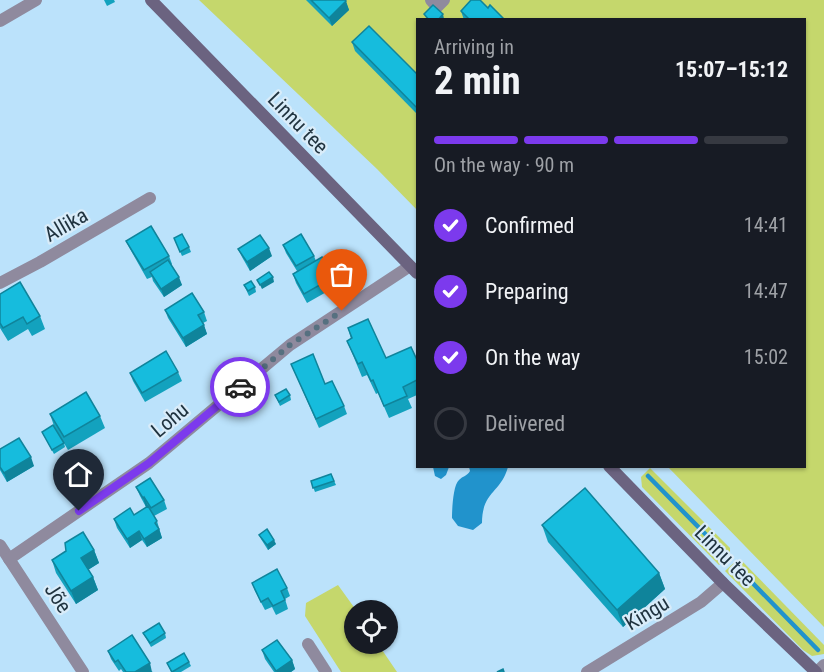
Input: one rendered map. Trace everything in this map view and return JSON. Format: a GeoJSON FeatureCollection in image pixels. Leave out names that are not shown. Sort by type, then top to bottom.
{"type":"FeatureCollection","features":[{"type":"Feature","properties":{"kind":"street"},"geometry":{"type":"LineString","coordinates":[[0,21],[36,0]]}},
{"type":"Feature","properties":{"kind":"street","name":"Linnu tee"},"geometry":{"type":"LineString","coordinates":[[152,0],[414,269]]}},
{"type":"Feature","properties":{"kind":"street"},"geometry":{"type":"LineString","coordinates":[[431,0],[437,7],[444,0]]}},
{"type":"Feature","properties":{"kind":"street","name":"Allika"},"geometry":{"type":"LineString","coordinates":[[0,283],[150,198]]}},
{"type":"Feature","properties":{"kind":"street","name":"Lohu"},"geometry":{"type":"LineString","coordinates":[[9,559],[149,463],[290,345],[414,269]]}},
{"type":"Feature","properties":{"kind":"street","name":"Linnu tee"},"geometry":{"type":"LineString","coordinates":[[611,468],[723,583],[817,672]]}},
{"type":"Feature","properties":{"kind":"street","name":"Jõe"},"geometry":{"type":"LineString","coordinates":[[0,545],[83,672]]}},
{"type":"Feature","properties":{"kind":"street","name":"Kingu"},"geometry":{"type":"LineString","coordinates":[[587,672],[701,602],[723,583]]}},
{"type":"Feature","properties":{"kind":"street"},"geometry":{"type":"LineString","coordinates":[[308,644],[326,672]]}},
{"type":"Feature","properties":{"kind":"street"},"geometry":{"type":"LineString","coordinates":[[817,672],[824,665]]}},
{"type":"Feature","properties":{"kind":"green space"},"geometry":{"type":"Polygon","coordinates":[[[199,0],[824,0],[824,627],[669,468],[806,468],[806,18],[416,18],[416,209],[199,0]]]}},
{"type":"Feature","properties":{"kind":"green space"},"geometry":{"type":"Polygon","coordinates":[[[650,468],[730,548],[730,555],[719,565],[642,487],[641,477],[650,468]]]}},
{"type":"Feature","properties":{"kind":"green space"},"geometry":{"type":"Polygon","coordinates":[[[737,560],[742,561],[824,645],[824,654],[812,656],[803,650],[725,571],[737,560]]]}},
{"type":"Feature","properties":{"kind":"green space"},"geometry":{"type":"Polygon","coordinates":[[[338,585],[349,600],[344,600],[344,654],[385,654],[397,672],[341,672],[305,616],[306,603],[338,585]]]}},
{"type":"Feature","properties":{"kind":"water"},"geometry":{"type":"Polygon","coordinates":[[[433,468],[449,468],[446,475],[441,479],[435,476],[433,468]]]}},
{"type":"Feature","properties":{"kind":"water"},"geometry":{"type":"Polygon","coordinates":[[[469,468],[508,468],[505,476],[485,504],[482,523],[473,530],[458,526],[452,518],[455,487],[459,480],[470,471],[469,468]]]}},
{"type":"Feature","properties":{"kind":"building"},"geometry":{"type":"Polygon","coordinates":[[[311,0],[345,0],[346,1],[329,18],[311,0]]]}},
{"type":"Feature","properties":{"kind":"building"},"geometry":{"type":"Polygon","coordinates":[[[471,0],[480,0],[488,8],[490,5],[503,18],[468,18],[461,11],[471,0]]]}},
{"type":"Feature","properties":{"kind":"building"},"geometry":{"type":"Polygon","coordinates":[[[433,5],[443,14],[440,18],[427,18],[424,14],[433,5]]]}},
{"type":"Feature","properties":{"kind":"building"},"geometry":{"type":"Polygon","coordinates":[[[369,26],[416,73],[416,107],[352,42],[369,26]]]}},
{"type":"Feature","properties":{"kind":"building"},"geometry":{"type":"Polygon","coordinates":[[[151,226],[169,256],[144,270],[126,241],[151,226]]]}},
{"type":"Feature","properties":{"kind":"building"},"geometry":{"type":"Polygon","coordinates":[[[182,234],[189,247],[180,252],[174,238],[182,234]]]}},
{"type":"Feature","properties":{"kind":"building"},"geometry":{"type":"Polygon","coordinates":[[[301,234],[314,256],[296,266],[283,245],[301,234]]]}},
{"type":"Feature","properties":{"kind":"building"},"geometry":{"type":"Polygon","coordinates":[[[260,235],[269,248],[247,262],[238,249],[260,235]]]}},
{"type":"Feature","properties":{"kind":"building"},"geometry":{"type":"Polygon","coordinates":[[[322,257],[334,277],[304,294],[293,274],[322,257]]]}},
{"type":"Feature","properties":{"kind":"building"},"geometry":{"type":"Polygon","coordinates":[[[168,260],[179,277],[161,289],[150,272],[168,260]]]}},
{"type":"Feature","properties":{"kind":"building"},"geometry":{"type":"Polygon","coordinates":[[[269,272],[273,277],[260,285],[257,280],[269,272]]]}},
{"type":"Feature","properties":{"kind":"building"},"geometry":{"type":"Polygon","coordinates":[[[251,281],[255,287],[248,291],[244,285],[251,281]]]}},
{"type":"Feature","properties":{"kind":"building"},"geometry":{"type":"Polygon","coordinates":[[[20,282],[40,316],[27,324],[23,317],[3,328],[0,323],[0,294],[20,282]]]}},
{"type":"Feature","properties":{"kind":"building"},"geometry":{"type":"Polygon","coordinates":[[[192,293],[204,312],[198,315],[204,325],[183,338],[165,310],[192,293]]]}},
{"type":"Feature","properties":{"kind":"building"},"geometry":{"type":"Polygon","coordinates":[[[368,319],[386,358],[411,347],[416,358],[416,380],[403,387],[407,396],[384,406],[373,380],[371,381],[362,362],[358,364],[347,341],[352,338],[348,328],[368,319]]]}},
{"type":"Feature","properties":{"kind":"building"},"geometry":{"type":"Polygon","coordinates":[[[166,351],[178,372],[142,393],[130,373],[166,351]]]}},
{"type":"Feature","properties":{"kind":"building"},"geometry":{"type":"Polygon","coordinates":[[[313,354],[325,384],[332,381],[344,406],[316,419],[291,364],[313,354]]]}},
{"type":"Feature","properties":{"kind":"building"},"geometry":{"type":"Polygon","coordinates":[[[286,389],[290,395],[279,402],[275,395],[286,389]]]}},
{"type":"Feature","properties":{"kind":"building"},"geometry":{"type":"Polygon","coordinates":[[[86,392],[100,416],[64,437],[50,414],[86,392]]]}},
{"type":"Feature","properties":{"kind":"building"},"geometry":{"type":"Polygon","coordinates":[[[53,425],[64,443],[52,450],[42,432],[53,425]]]}},
{"type":"Feature","properties":{"kind":"building"},"geometry":{"type":"Polygon","coordinates":[[[19,438],[31,457],[4,473],[0,467],[0,449],[19,438]]]}},
{"type":"Feature","properties":{"kind":"building"},"geometry":{"type":"Polygon","coordinates":[[[331,474],[334,481],[313,488],[311,481],[331,474]]]}},
{"type":"Feature","properties":{"kind":"building"},"geometry":{"type":"Polygon","coordinates":[[[150,478],[164,500],[151,508],[136,487],[150,478]]]}},
{"type":"Feature","properties":{"kind":"building"},"geometry":{"type":"Polygon","coordinates":[[[585,488],[659,573],[617,610],[542,525],[585,488]]]}},
{"type":"Feature","properties":{"kind":"building"},"geometry":{"type":"Polygon","coordinates":[[[148,506],[159,529],[144,539],[139,531],[127,539],[114,519],[130,508],[134,515],[148,506]]]}},
{"type":"Feature","properties":{"kind":"building"},"geometry":{"type":"Polygon","coordinates":[[[267,529],[274,540],[267,545],[259,535],[267,529]]]}},
{"type":"Feature","properties":{"kind":"building"},"geometry":{"type":"Polygon","coordinates":[[[83,532],[94,550],[81,558],[93,577],[71,591],[52,560],[66,551],[65,543],[83,532]]]}},
{"type":"Feature","properties":{"kind":"building"},"geometry":{"type":"Polygon","coordinates":[[[277,569],[287,588],[281,591],[285,600],[273,606],[268,598],[261,602],[252,583],[277,569]]]}},
{"type":"Feature","properties":{"kind":"building"},"geometry":{"type":"Polygon","coordinates":[[[159,623],[165,633],[150,643],[143,633],[159,623]]]}},
{"type":"Feature","properties":{"kind":"building"},"geometry":{"type":"Polygon","coordinates":[[[132,635],[150,663],[135,672],[126,672],[118,660],[115,662],[108,651],[132,635]]]}},
{"type":"Feature","properties":{"kind":"building"},"geometry":{"type":"Polygon","coordinates":[[[277,640],[292,660],[276,671],[262,650],[277,640]]]}},
{"type":"Feature","properties":{"kind":"building"},"geometry":{"type":"Polygon","coordinates":[[[184,653],[189,662],[172,672],[167,663],[184,653]]]}},
{"type":"Feature","properties":{"kind":"waterway"},"geometry":{"type":"LineString","coordinates":[[648,476],[726,555]]}},
{"type":"Feature","properties":{"kind":"waterway"},"geometry":{"type":"LineString","coordinates":[[736,566],[818,650]]}},
{"type":"Feature","properties":{"kind":"way so far"},"geometry":{"type":"LineString","coordinates":[[240,387],[290,345],[342,311]]}},
{"type":"Feature","properties":{"kind":"route"},"geometry":{"type":"LineString","coordinates":[[79,511],[149,463],[240,387]]}}]}
